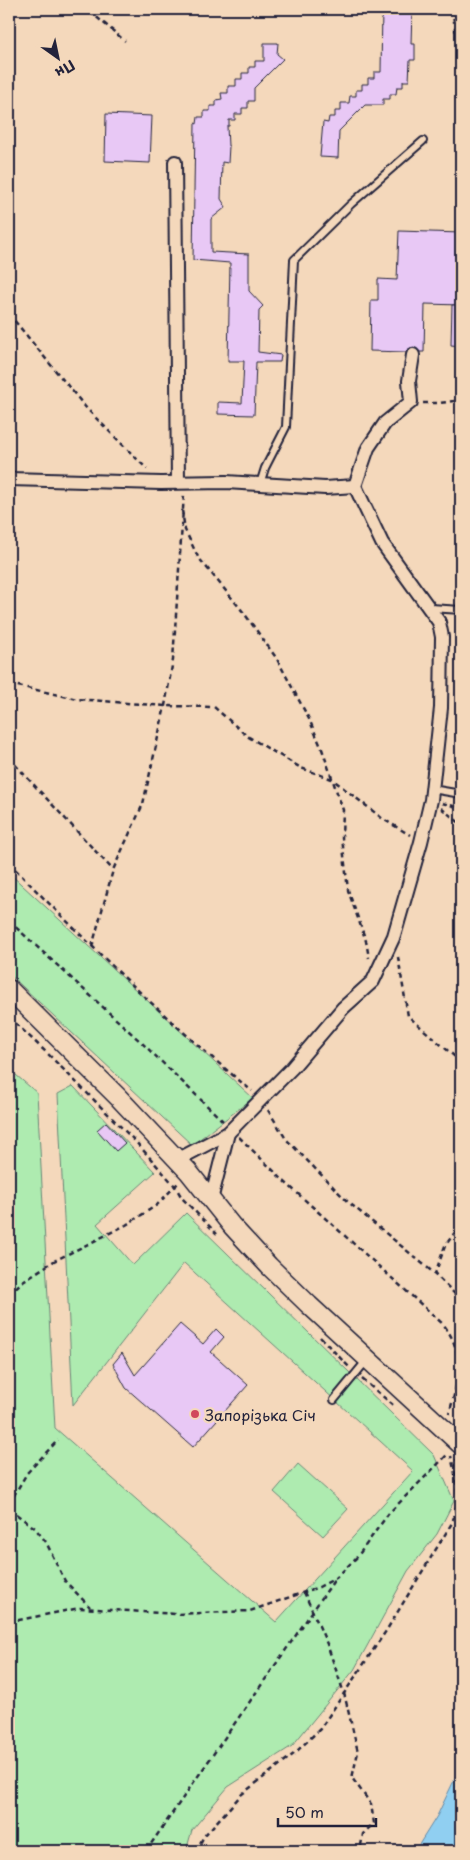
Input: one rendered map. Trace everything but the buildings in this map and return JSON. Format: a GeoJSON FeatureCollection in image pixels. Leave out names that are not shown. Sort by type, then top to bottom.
{"type":"FeatureCollection","features":[{"type":"Feature","properties":{"kind":"main road"},"geometry":{"type":"LineString","coordinates":[[9,988],[183,1165],[232,1226],[268,1266],[461,1445]]}},
{"type":"Feature","properties":{"kind":"street"},"geometry":{"type":"LineString","coordinates":[[175,162],[182,483]]}},
{"type":"Feature","properties":{"kind":"street"},"geometry":{"type":"LineString","coordinates":[[183,1165],[230,1131],[292,1068],[343,1008],[373,982],[394,936],[422,842],[432,795],[441,708],[442,637],[439,622],[431,608],[382,543],[355,486],[368,448],[386,423],[411,402],[409,381],[413,355]]}},
{"type":"Feature","properties":{"kind":"street"},"geometry":{"type":"LineString","coordinates":[[9,480],[161,483],[226,482],[325,488],[355,486]]}},
{"type":"Feature","properties":{"kind":"street"},"geometry":{"type":"LineString","coordinates":[[211,1200],[230,1131]]}},
{"type":"Feature","properties":{"kind":"lane"},"geometry":{"type":"LineString","coordinates":[[260,484],[265,468],[286,427],[294,260],[351,204],[423,141]]}},
{"type":"Feature","properties":{"kind":"lane"},"geometry":{"type":"LineString","coordinates":[[431,608],[461,610]]}},
{"type":"Feature","properties":{"kind":"lane"},"geometry":{"type":"LineString","coordinates":[[432,795],[461,794]]}},
{"type":"Feature","properties":{"kind":"lane"},"geometry":{"type":"LineString","coordinates":[[334,1400],[368,1359]]}},
{"type":"Feature","properties":{"kind":"path"},"geometry":{"type":"LineString","coordinates":[[81,9],[93,14],[125,41]]}},
{"type":"Feature","properties":{"kind":"path"},"geometry":{"type":"LineString","coordinates":[[452,9],[461,64]]}},
{"type":"Feature","properties":{"kind":"path"},"geometry":{"type":"LineString","coordinates":[[9,314],[87,409],[161,483]]}},
{"type":"Feature","properties":{"kind":"path"},"geometry":{"type":"LineString","coordinates":[[411,402],[440,403],[461,400]]}},
{"type":"Feature","properties":{"kind":"path"},"geometry":{"type":"LineString","coordinates":[[92,947],[113,870],[143,804],[165,706],[173,660],[182,483]]}},
{"type":"Feature","properties":{"kind":"path"},"geometry":{"type":"LineString","coordinates":[[182,510],[186,530],[198,557],[244,613],[276,659],[309,719],[343,810],[342,838],[348,890],[366,941],[373,982]]}},
{"type":"Feature","properties":{"kind":"path"},"geometry":{"type":"LineString","coordinates":[[9,684],[77,699],[165,706],[214,707],[247,736],[301,768],[332,779],[383,819],[422,842]]}},
{"type":"Feature","properties":{"kind":"path"},"geometry":{"type":"LineString","coordinates":[[9,758],[113,870]]}},
{"type":"Feature","properties":{"kind":"path"},"geometry":{"type":"LineString","coordinates":[[432,795],[461,808]]}},
{"type":"Feature","properties":{"kind":"path"},"geometry":{"type":"LineString","coordinates":[[432,795],[461,824]]}},
{"type":"Feature","properties":{"kind":"path"},"geometry":{"type":"LineString","coordinates":[[9,863],[92,947],[206,1054],[262,1099],[286,1140],[347,1200],[435,1274],[459,1298],[461,1305]]}},
{"type":"Feature","properties":{"kind":"path"},"geometry":{"type":"LineString","coordinates":[[9,921],[141,1042],[230,1131],[443,1324],[452,1336],[458,1357]]}},
{"type":"Feature","properties":{"kind":"path"},"geometry":{"type":"LineString","coordinates":[[394,936],[408,1016],[461,1062]]}},
{"type":"Feature","properties":{"kind":"path"},"geometry":{"type":"LineString","coordinates":[[9,1294],[23,1281],[54,1261],[126,1225],[157,1205],[183,1165]]}},
{"type":"Feature","properties":{"kind":"path"},"geometry":{"type":"LineString","coordinates":[[435,1274],[446,1246],[461,1224]]}},
{"type":"Feature","properties":{"kind":"path"},"geometry":{"type":"LineString","coordinates":[[445,1429],[458,1381],[458,1357],[461,1336]]}},
{"type":"Feature","properties":{"kind":"path"},"geometry":{"type":"LineString","coordinates":[[458,1357],[461,1351]]}},
{"type":"Feature","properties":{"kind":"path"},"geometry":{"type":"LineString","coordinates":[[9,1504],[27,1473],[58,1440]]}},
{"type":"Feature","properties":{"kind":"path"},"geometry":{"type":"LineString","coordinates":[[146,1851],[336,1578],[358,1557],[389,1513],[450,1452],[458,1489],[457,1508],[452,1523],[386,1631],[320,1729],[295,1753],[242,1794],[204,1836],[196,1851]]}},
{"type":"Feature","properties":{"kind":"path"},"geometry":{"type":"LineString","coordinates":[[9,1509],[35,1528],[46,1542],[65,1581],[91,1608]]}},
{"type":"Feature","properties":{"kind":"path"},"geometry":{"type":"LineString","coordinates":[[9,1622],[80,1608],[176,1614],[250,1611],[319,1587],[336,1578]]}},
{"type":"Feature","properties":{"kind":"path"},"geometry":{"type":"LineString","coordinates":[[304,1592],[328,1644],[344,1693],[358,1752],[352,1778],[371,1804],[374,1823],[363,1834],[360,1851]]}},
{"type":"Feature","properties":{"kind":"green space"},"geometry":{"type":"Polygon","coordinates":[[[9,873],[253,1098],[192,1145],[9,974],[9,873]]]}},
{"type":"Feature","properties":{"kind":"green space"},"geometry":{"type":"Polygon","coordinates":[[[9,1069],[37,1093],[55,1428],[276,1622],[413,1471],[184,1263],[73,1405],[58,1094],[73,1086],[155,1172],[97,1224],[133,1265],[186,1213],[434,1455],[454,1501],[437,1534],[408,1571],[354,1670],[292,1746],[228,1787],[192,1830],[186,1851],[9,1851],[9,1069]]]}},
{"type":"Feature","properties":{"kind":"green space"},"geometry":{"type":"Polygon","coordinates":[[[298,1464],[348,1509],[323,1536],[274,1492],[298,1464]]]}},
{"type":"Feature","properties":{"kind":"water"},"geometry":{"type":"Polygon","coordinates":[[[461,1766],[461,1851],[415,1851],[437,1816],[461,1766]]]}},
{"type":"Feature","properties":{"kind":"place","name":"Запорізька Січ"},"geometry":{"type":"Point","coordinates":[195,1414]}}]}
